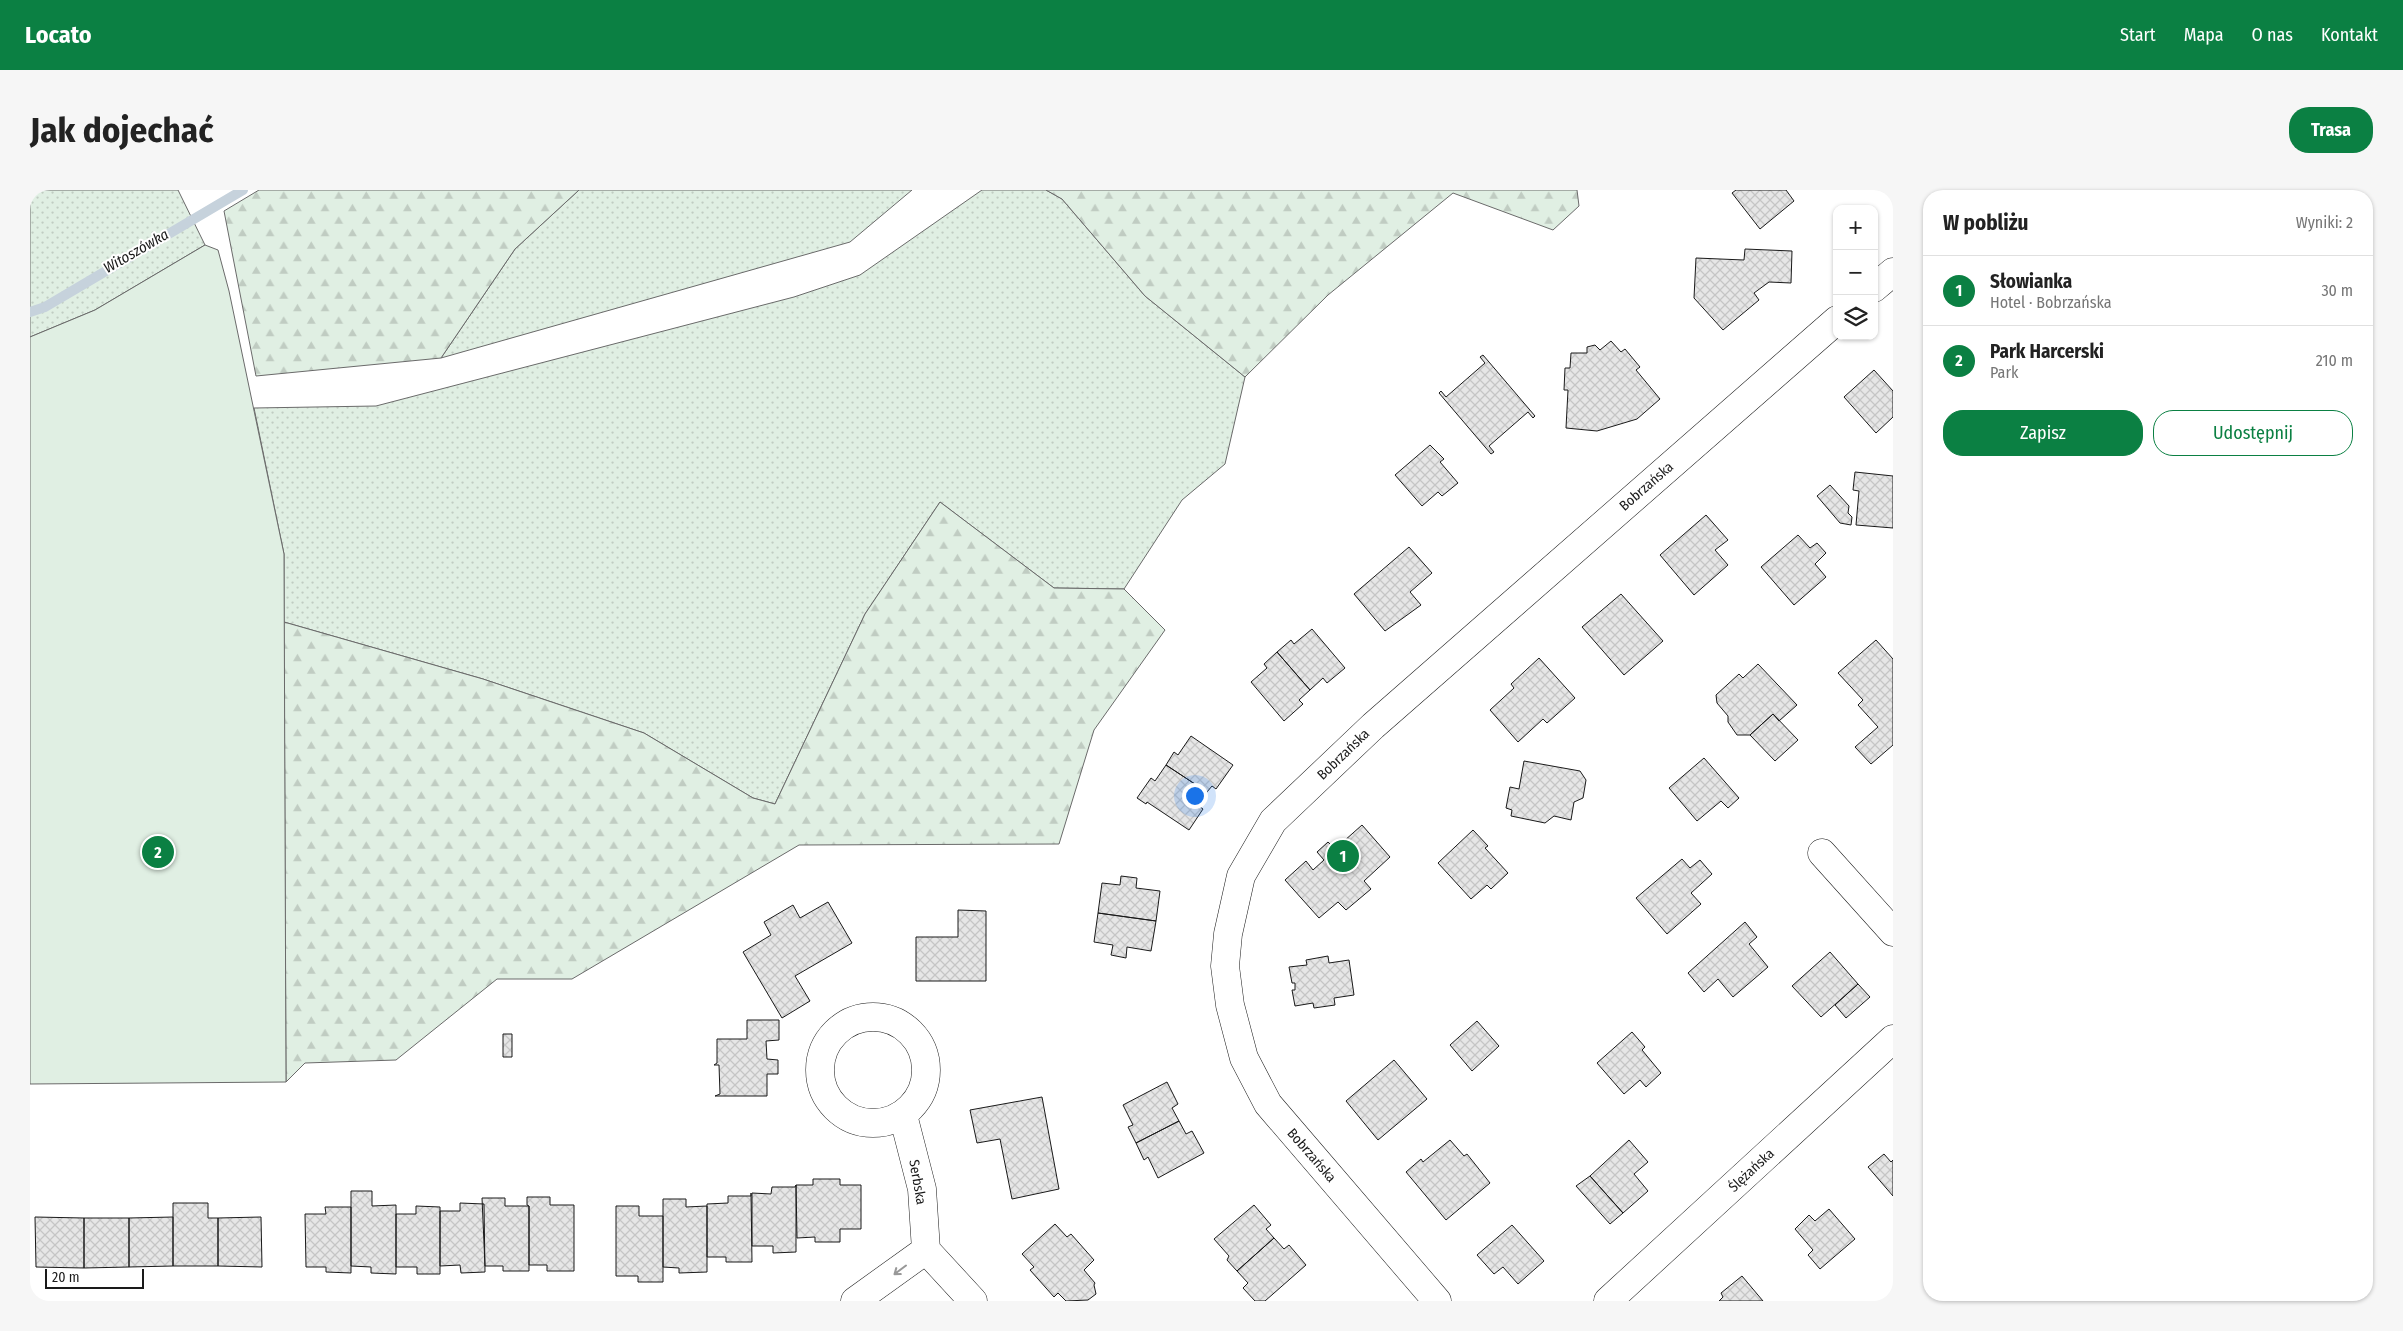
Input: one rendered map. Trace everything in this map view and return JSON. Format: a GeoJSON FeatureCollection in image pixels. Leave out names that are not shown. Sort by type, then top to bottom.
{"type":"FeatureCollection","features":[{"type":"Feature","properties":{"kind":"street"},"geometry":{"type":"LineString","coordinates":[[1878,285],[1893,272]]}},
{"type":"Feature","properties":{"kind":"street","name":"Bobrzańska"},"geometry":{"type":"LineString","coordinates":[[1437,1301],[1268,1104],[1244,1058],[1230,1005],[1226,966],[1228,934],[1241,876],[1273,821],[1372,726],[1833,323]]}},
{"type":"Feature","properties":{"kind":"street"},"geometry":{"type":"LineString","coordinates":[[1822,853],[1893,932]]}},
{"type":"Feature","properties":{"kind":"street","name":"Ślężańska"},"geometry":{"type":"LineString","coordinates":[[1608,1301],[1893,1039]]}},
{"type":"Feature","properties":{"kind":"street","name":"Serbska"},"geometry":{"type":"LineString","coordinates":[[903,1115],[922,1189],[926,1250]]}},
{"type":"Feature","properties":{"kind":"street"},"geometry":{"type":"LineString","coordinates":[[855,1301],[926,1250],[973,1301]]}},
{"type":"Feature","properties":{"kind":"green space"},"geometry":{"type":"Polygon","coordinates":[[[30,190],[178,190],[205,245],[95,310],[30,337],[30,190]]]}},
{"type":"Feature","properties":{"kind":"green space"},"geometry":{"type":"Polygon","coordinates":[[[259,190],[579,190],[515,249],[441,358],[256,376],[224,211],[259,190]]]}},
{"type":"Feature","properties":{"kind":"green space"},"geometry":{"type":"Polygon","coordinates":[[[579,190],[912,190],[850,242],[441,358],[515,249],[579,190]]]}},
{"type":"Feature","properties":{"kind":"green space"},"geometry":{"type":"Polygon","coordinates":[[[982,190],[1046,190],[1062,199],[1145,296],[1245,377],[1225,464],[1182,500],[1124,589],[1054,588],[940,502],[865,614],[775,804],[753,798],[644,733],[483,679],[284,622],[284,554],[254,408],[376,406],[794,297],[860,275],[982,190]]]}},
{"type":"Feature","properties":{"kind":"green space"},"geometry":{"type":"Polygon","coordinates":[[[1046,190],[1577,190],[1579,206],[1553,230],[1453,193],[1328,295],[1245,377],[1145,296],[1062,199],[1046,190]]]}},
{"type":"Feature","properties":{"kind":"green space"},"geometry":{"type":"Polygon","coordinates":[[[205,245],[218,250],[229,291],[284,554],[286,1082],[30,1084],[30,337],[95,310],[205,245]]]}},
{"type":"Feature","properties":{"kind":"green space"},"geometry":{"type":"Polygon","coordinates":[[[940,502],[1054,588],[1124,589],[1165,630],[1094,730],[1059,844],[799,845],[572,979],[497,979],[396,1060],[305,1063],[286,1082],[284,622],[483,679],[644,733],[753,798],[775,804],[865,614],[940,502]]]}},
{"type":"Feature","properties":{"kind":"building"},"geometry":{"type":"Polygon","coordinates":[[[1736,190],[1786,190],[1794,201],[1760,229],[1732,193],[1736,190]]]}},
{"type":"Feature","properties":{"kind":"building"},"geometry":{"type":"Polygon","coordinates":[[[1745,249],[1792,251],[1791,283],[1769,282],[1754,293],[1759,300],[1723,330],[1694,298],[1696,258],[1744,260],[1745,249]]]}},
{"type":"Feature","properties":{"kind":"building"},"geometry":{"type":"Polygon","coordinates":[[[1611,341],[1621,352],[1625,349],[1640,367],[1636,370],[1660,399],[1637,419],[1597,431],[1566,428],[1568,390],[1564,390],[1565,368],[1570,368],[1571,353],[1587,353],[1587,347],[1595,345],[1600,350],[1611,341]]]}},
{"type":"Feature","properties":{"kind":"building"},"geometry":{"type":"Polygon","coordinates":[[[1483,355],[1535,416],[1533,418],[1528,412],[1489,446],[1494,452],[1491,454],[1439,393],[1441,391],[1446,397],[1485,363],[1480,357],[1483,355]]]}},
{"type":"Feature","properties":{"kind":"building"},"geometry":{"type":"Polygon","coordinates":[[[1874,370],[1893,391],[1893,417],[1876,433],[1844,397],[1874,370]]]}},
{"type":"Feature","properties":{"kind":"building"},"geometry":{"type":"Polygon","coordinates":[[[1430,445],[1444,459],[1440,462],[1458,483],[1442,496],[1438,492],[1422,506],[1395,475],[1430,445]]]}},
{"type":"Feature","properties":{"kind":"building"},"geometry":{"type":"Polygon","coordinates":[[[1855,472],[1893,476],[1893,528],[1856,525],[1859,491],[1853,490],[1855,472]]]}},
{"type":"Feature","properties":{"kind":"building"},"geometry":{"type":"Polygon","coordinates":[[[1830,485],[1849,506],[1848,513],[1852,517],[1851,525],[1840,523],[1817,496],[1830,485]]]}},
{"type":"Feature","properties":{"kind":"building"},"geometry":{"type":"Polygon","coordinates":[[[1706,515],[1728,540],[1715,550],[1728,565],[1694,595],[1660,555],[1706,515]]]}},
{"type":"Feature","properties":{"kind":"building"},"geometry":{"type":"Polygon","coordinates":[[[1798,535],[1810,548],[1817,543],[1826,553],[1815,564],[1826,577],[1794,605],[1761,567],[1798,535]]]}},
{"type":"Feature","properties":{"kind":"building"},"geometry":{"type":"Polygon","coordinates":[[[1409,547],[1432,573],[1410,592],[1421,605],[1385,631],[1354,594],[1409,547]]]}},
{"type":"Feature","properties":{"kind":"building"},"geometry":{"type":"Polygon","coordinates":[[[1621,594],[1663,641],[1624,675],[1582,627],[1621,594]]]}},
{"type":"Feature","properties":{"kind":"building"},"geometry":{"type":"Polygon","coordinates":[[[1312,629],[1345,668],[1327,683],[1323,678],[1310,690],[1277,652],[1291,640],[1294,644],[1312,629]]]}},
{"type":"Feature","properties":{"kind":"building"},"geometry":{"type":"Polygon","coordinates":[[[1876,640],[1893,659],[1893,745],[1871,764],[1855,747],[1878,727],[1858,705],[1863,700],[1838,673],[1876,640]]]}},
{"type":"Feature","properties":{"kind":"building"},"geometry":{"type":"Polygon","coordinates":[[[1277,652],[1310,690],[1299,700],[1303,704],[1284,721],[1251,682],[1267,668],[1264,664],[1277,652]]]}},
{"type":"Feature","properties":{"kind":"building"},"geometry":{"type":"Polygon","coordinates":[[[1539,658],[1575,698],[1547,723],[1543,719],[1518,742],[1490,710],[1514,688],[1511,684],[1539,658]]]}},
{"type":"Feature","properties":{"kind":"building"},"geometry":{"type":"Polygon","coordinates":[[[1758,664],[1797,705],[1779,721],[1773,714],[1750,735],[1737,735],[1728,722],[1728,716],[1717,703],[1716,695],[1739,674],[1743,678],[1758,664]]]}},
{"type":"Feature","properties":{"kind":"building"},"geometry":{"type":"Polygon","coordinates":[[[1773,714],[1798,740],[1775,761],[1750,735],[1773,714]]]}},
{"type":"Feature","properties":{"kind":"building"},"geometry":{"type":"Polygon","coordinates":[[[1191,736],[1233,765],[1216,789],[1212,786],[1207,792],[1166,765],[1174,752],[1178,755],[1191,736]]]}},
{"type":"Feature","properties":{"kind":"building"},"geometry":{"type":"Polygon","coordinates":[[[1704,758],[1739,798],[1728,808],[1721,801],[1697,821],[1669,788],[1704,758]]]}},
{"type":"Feature","properties":{"kind":"building"},"geometry":{"type":"Polygon","coordinates":[[[1524,761],[1580,771],[1586,780],[1583,798],[1574,802],[1571,820],[1554,816],[1545,823],[1511,816],[1512,810],[1506,808],[1510,787],[1519,789],[1524,761]]]}},
{"type":"Feature","properties":{"kind":"building"},"geometry":{"type":"Polygon","coordinates":[[[1166,765],[1207,792],[1199,806],[1203,809],[1189,830],[1147,802],[1146,804],[1137,798],[1151,778],[1155,781],[1166,765]]]}},
{"type":"Feature","properties":{"kind":"building"},"geometry":{"type":"Polygon","coordinates":[[[1362,825],[1390,857],[1364,881],[1371,889],[1346,910],[1338,902],[1319,918],[1285,880],[1306,861],[1313,870],[1324,860],[1317,852],[1328,842],[1335,849],[1362,825]]]}},
{"type":"Feature","properties":{"kind":"building"},"geometry":{"type":"Polygon","coordinates":[[[1473,830],[1488,846],[1485,848],[1508,873],[1491,889],[1487,885],[1471,899],[1438,863],[1473,830]]]}},
{"type":"Feature","properties":{"kind":"building"},"geometry":{"type":"Polygon","coordinates":[[[1682,859],[1690,868],[1700,860],[1712,874],[1691,893],[1701,904],[1667,934],[1636,898],[1682,859]]]}},
{"type":"Feature","properties":{"kind":"building"},"geometry":{"type":"Polygon","coordinates":[[[1121,876],[1137,878],[1136,888],[1160,891],[1156,921],[1098,913],[1102,883],[1120,885],[1121,876]]]}},
{"type":"Feature","properties":{"kind":"building"},"geometry":{"type":"Polygon","coordinates":[[[828,902],[852,943],[795,976],[810,1001],[782,1018],[743,952],[771,935],[764,922],[793,905],[800,918],[828,902]]]}},
{"type":"Feature","properties":{"kind":"building"},"geometry":{"type":"Polygon","coordinates":[[[958,910],[986,911],[986,981],[916,981],[916,937],[958,937],[958,910]]]}},
{"type":"Feature","properties":{"kind":"building"},"geometry":{"type":"Polygon","coordinates":[[[1098,913],[1156,921],[1151,951],[1127,947],[1126,958],[1111,955],[1113,945],[1094,942],[1098,913]]]}},
{"type":"Feature","properties":{"kind":"building"},"geometry":{"type":"Polygon","coordinates":[[[1745,922],[1757,937],[1749,944],[1768,967],[1733,997],[1718,979],[1704,992],[1688,973],[1745,922]]]}},
{"type":"Feature","properties":{"kind":"building"},"geometry":{"type":"Polygon","coordinates":[[[1830,952],[1858,984],[1821,1017],[1792,986],[1830,952]]]}},
{"type":"Feature","properties":{"kind":"building"},"geometry":{"type":"Polygon","coordinates":[[[1328,956],[1329,963],[1349,960],[1354,995],[1334,998],[1335,1005],[1314,1008],[1313,1003],[1295,1006],[1292,990],[1295,990],[1295,983],[1292,983],[1289,967],[1307,965],[1306,960],[1328,956]]]}},
{"type":"Feature","properties":{"kind":"building"},"geometry":{"type":"Polygon","coordinates":[[[1858,984],[1870,997],[1846,1018],[1835,1005],[1858,984]]]}},
{"type":"Feature","properties":{"kind":"building"},"geometry":{"type":"Polygon","coordinates":[[[747,1020],[779,1020],[779,1040],[766,1041],[767,1059],[778,1060],[778,1074],[767,1074],[767,1096],[715,1096],[720,1094],[719,1065],[714,1065],[717,1063],[717,1039],[747,1039],[747,1020]]]}},
{"type":"Feature","properties":{"kind":"building"},"geometry":{"type":"Polygon","coordinates":[[[1477,1021],[1499,1046],[1472,1071],[1450,1045],[1477,1021]]]}},
{"type":"Feature","properties":{"kind":"building"},"geometry":{"type":"Polygon","coordinates":[[[1632,1032],[1645,1047],[1642,1050],[1661,1073],[1646,1087],[1640,1080],[1624,1094],[1597,1063],[1632,1032]]]}},
{"type":"Feature","properties":{"kind":"building"},"geometry":{"type":"Polygon","coordinates":[[[503,1034],[512,1034],[512,1057],[503,1057],[503,1034]]]}},
{"type":"Feature","properties":{"kind":"building"},"geometry":{"type":"Polygon","coordinates":[[[1394,1060],[1427,1099],[1378,1140],[1346,1101],[1394,1060]]]}},
{"type":"Feature","properties":{"kind":"building"},"geometry":{"type":"Polygon","coordinates":[[[1167,1082],[1178,1104],[1172,1108],[1179,1121],[1136,1143],[1128,1127],[1133,1125],[1123,1105],[1167,1082]]]}},
{"type":"Feature","properties":{"kind":"building"},"geometry":{"type":"Polygon","coordinates":[[[1042,1097],[1059,1189],[1012,1199],[1000,1139],[977,1143],[970,1110],[1042,1097]]]}},
{"type":"Feature","properties":{"kind":"building"},"geometry":{"type":"Polygon","coordinates":[[[1179,1121],[1186,1134],[1192,1131],[1204,1153],[1158,1178],[1148,1157],[1144,1160],[1136,1143],[1179,1121]]]}},
{"type":"Feature","properties":{"kind":"building"},"geometry":{"type":"Polygon","coordinates":[[[1450,1140],[1464,1156],[1467,1154],[1490,1183],[1446,1220],[1406,1172],[1421,1159],[1423,1162],[1450,1140]]]}},
{"type":"Feature","properties":{"kind":"building"},"geometry":{"type":"Polygon","coordinates":[[[1629,1140],[1648,1162],[1634,1174],[1648,1191],[1623,1213],[1590,1176],[1629,1140]]]}},
{"type":"Feature","properties":{"kind":"building"},"geometry":{"type":"Polygon","coordinates":[[[1884,1154],[1891,1162],[1893,1160],[1893,1196],[1868,1167],[1884,1154]]]}},
{"type":"Feature","properties":{"kind":"building"},"geometry":{"type":"Polygon","coordinates":[[[1590,1176],[1623,1213],[1610,1224],[1576,1186],[1590,1176]]]}},
{"type":"Feature","properties":{"kind":"building"},"geometry":{"type":"Polygon","coordinates":[[[813,1179],[840,1179],[840,1185],[861,1185],[861,1229],[840,1229],[840,1242],[815,1242],[815,1237],[797,1238],[796,1185],[813,1185],[813,1179]]]}},
{"type":"Feature","properties":{"kind":"building"},"geometry":{"type":"Polygon","coordinates":[[[796,1185],[796,1252],[773,1253],[773,1246],[752,1246],[752,1193],[771,1194],[772,1187],[795,1187],[796,1185]]]}},
{"type":"Feature","properties":{"kind":"building"},"geometry":{"type":"Polygon","coordinates":[[[351,1191],[372,1191],[372,1206],[396,1205],[396,1274],[371,1273],[371,1267],[351,1266],[351,1191]]]}},
{"type":"Feature","properties":{"kind":"building"},"geometry":{"type":"Polygon","coordinates":[[[751,1193],[752,1262],[726,1262],[726,1257],[707,1257],[707,1204],[728,1203],[728,1196],[751,1196],[751,1193]]]}},
{"type":"Feature","properties":{"kind":"building"},"geometry":{"type":"Polygon","coordinates":[[[527,1197],[550,1197],[550,1205],[574,1205],[574,1271],[547,1271],[547,1265],[529,1265],[529,1206],[527,1205],[527,1197]]]}},
{"type":"Feature","properties":{"kind":"building"},"geometry":{"type":"Polygon","coordinates":[[[482,1198],[505,1198],[505,1206],[529,1206],[529,1271],[503,1271],[503,1266],[485,1266],[482,1198]]]}},
{"type":"Feature","properties":{"kind":"building"},"geometry":{"type":"Polygon","coordinates":[[[663,1199],[686,1199],[686,1207],[707,1206],[707,1272],[679,1273],[679,1268],[663,1267],[663,1199]]]}},
{"type":"Feature","properties":{"kind":"building"},"geometry":{"type":"Polygon","coordinates":[[[173,1203],[208,1203],[208,1218],[218,1218],[218,1266],[173,1266],[173,1203]]]}},
{"type":"Feature","properties":{"kind":"building"},"geometry":{"type":"Polygon","coordinates":[[[460,1203],[484,1204],[485,1272],[461,1273],[460,1265],[440,1266],[440,1211],[460,1211],[460,1203]]]}},
{"type":"Feature","properties":{"kind":"building"},"geometry":{"type":"Polygon","coordinates":[[[1254,1205],[1271,1225],[1266,1229],[1274,1238],[1237,1271],[1227,1260],[1229,1256],[1214,1239],[1254,1205]]]}},
{"type":"Feature","properties":{"kind":"building"},"geometry":{"type":"Polygon","coordinates":[[[416,1206],[440,1207],[440,1274],[417,1274],[417,1267],[396,1267],[396,1214],[416,1214],[416,1206]]]}},
{"type":"Feature","properties":{"kind":"building"},"geometry":{"type":"Polygon","coordinates":[[[616,1206],[639,1206],[639,1216],[663,1216],[663,1282],[638,1282],[638,1276],[616,1276],[616,1206]]]}},
{"type":"Feature","properties":{"kind":"building"},"geometry":{"type":"Polygon","coordinates":[[[325,1207],[351,1207],[351,1273],[326,1272],[326,1267],[306,1267],[305,1214],[326,1214],[325,1207]]]}},
{"type":"Feature","properties":{"kind":"building"},"geometry":{"type":"Polygon","coordinates":[[[1829,1209],[1855,1239],[1820,1269],[1808,1255],[1813,1250],[1795,1229],[1809,1215],[1815,1221],[1829,1209]]]}},
{"type":"Feature","properties":{"kind":"building"},"geometry":{"type":"Polygon","coordinates":[[[35,1217],[84,1218],[84,1268],[36,1267],[35,1217]]]}},
{"type":"Feature","properties":{"kind":"building"},"geometry":{"type":"Polygon","coordinates":[[[173,1217],[173,1266],[129,1267],[129,1218],[173,1217]]]}},
{"type":"Feature","properties":{"kind":"building"},"geometry":{"type":"Polygon","coordinates":[[[261,1217],[262,1267],[218,1266],[218,1218],[261,1217]]]}},
{"type":"Feature","properties":{"kind":"building"},"geometry":{"type":"Polygon","coordinates":[[[84,1218],[129,1218],[129,1267],[84,1268],[84,1218]]]}},
{"type":"Feature","properties":{"kind":"building"},"geometry":{"type":"Polygon","coordinates":[[[1055,1224],[1067,1237],[1071,1234],[1094,1260],[1084,1270],[1095,1283],[1096,1294],[1088,1300],[1066,1301],[1058,1293],[1054,1297],[1030,1270],[1034,1267],[1022,1254],[1055,1224]]]}},
{"type":"Feature","properties":{"kind":"building"},"geometry":{"type":"Polygon","coordinates":[[[1512,1225],[1544,1261],[1518,1284],[1503,1267],[1494,1274],[1477,1255],[1512,1225]]]}},
{"type":"Feature","properties":{"kind":"building"},"geometry":{"type":"Polygon","coordinates":[[[1274,1238],[1284,1249],[1289,1245],[1306,1265],[1265,1301],[1255,1301],[1243,1288],[1248,1283],[1237,1271],[1274,1238]]]}},
{"type":"Feature","properties":{"kind":"building"},"geometry":{"type":"Polygon","coordinates":[[[1742,1276],[1763,1301],[1719,1301],[1723,1297],[1721,1293],[1742,1276]]]}},
{"type":"Feature","properties":{"kind":"waterway","name":"Witoszówka"},"geometry":{"type":"LineString","coordinates":[[30,312],[45,307],[243,190]]}},
{"type":"Feature","properties":{"kind":"place","name":"Park Harcerski"},"geometry":{"type":"Point","coordinates":[158,852]}},
{"type":"Feature","properties":{"kind":"place","name":"Słowianka"},"geometry":{"type":"Point","coordinates":[1343,856]}}]}
